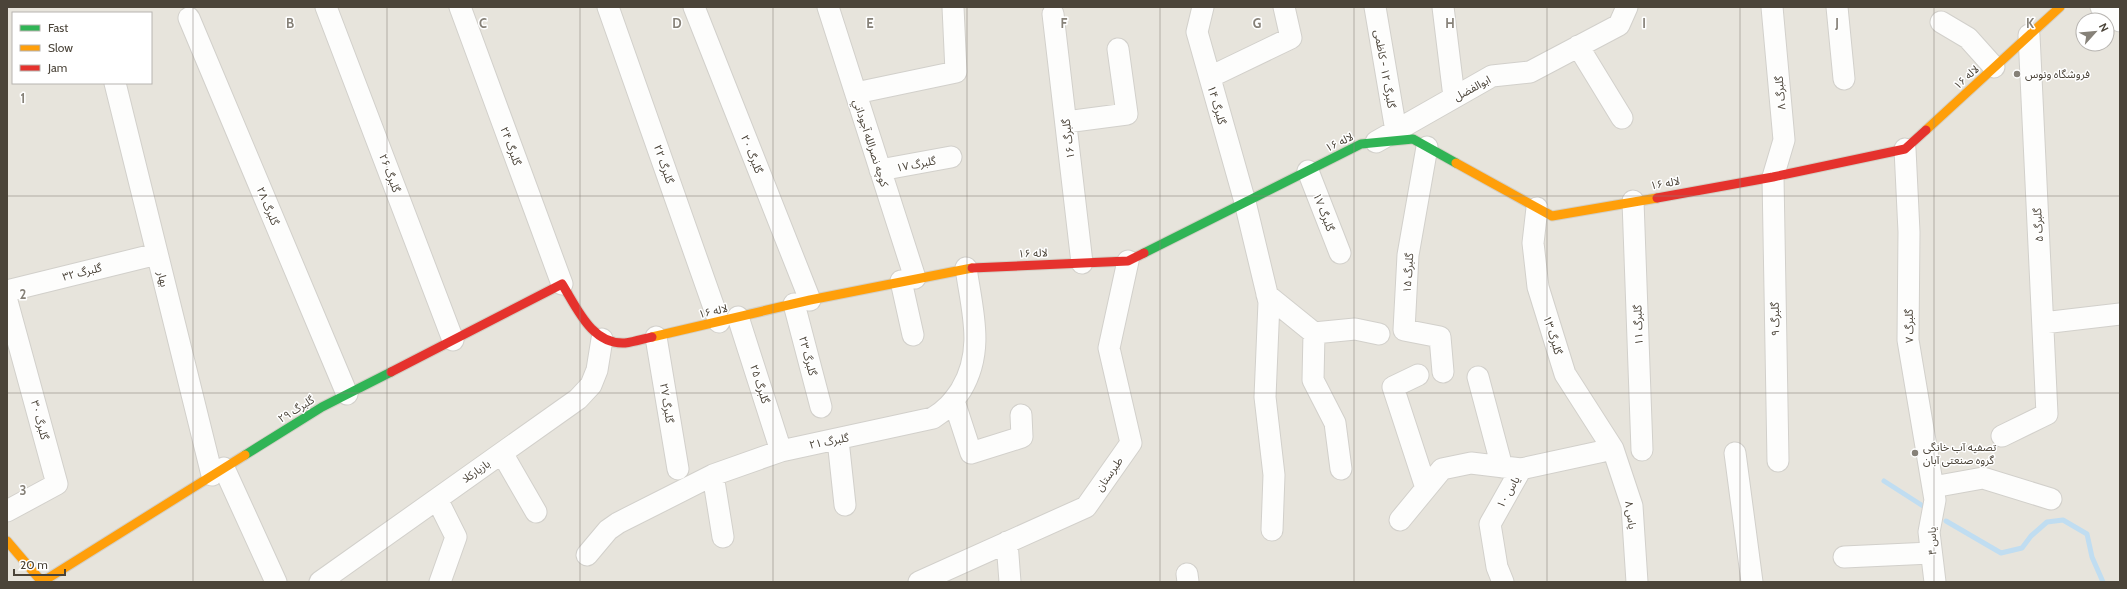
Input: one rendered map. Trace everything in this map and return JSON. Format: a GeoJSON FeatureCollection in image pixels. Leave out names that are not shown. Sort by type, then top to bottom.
{"type":"FeatureCollection","features":[{"type":"Feature","properties":{"kind":"street","name":"گلبرگ ۲۶"},"geometry":{"type":"LineString","coordinates":[[326,7],[453,340]]}},
{"type":"Feature","properties":{"kind":"street","name":"گلبرگ ۲۴"},"geometry":{"type":"LineString","coordinates":[[460,7],[562,284]]}},
{"type":"Feature","properties":{"kind":"street","name":"گلبرگ ۲۲"},"geometry":{"type":"LineString","coordinates":[[608,7],[728,320]]}},
{"type":"Feature","properties":{"kind":"street","name":"گلبرگ ۲۰"},"geometry":{"type":"LineString","coordinates":[[694,7],[802,302]]}},
{"type":"Feature","properties":{"kind":"street","name":"كوچه نصرالله آجوداني"},"geometry":{"type":"LineString","coordinates":[[828,7],[880,170],[908,280],[913,335]]}},
{"type":"Feature","properties":{"kind":"street"},"geometry":{"type":"LineString","coordinates":[[856,93],[956,72],[953,7]]}},
{"type":"Feature","properties":{"kind":"street","name":"گلبرگ ۱۴"},"geometry":{"type":"LineString","coordinates":[[1203,7],[1197,32],[1245,202],[1269,302],[1265,397],[1274,475],[1272,530]]}},
{"type":"Feature","properties":{"kind":"street"},"geometry":{"type":"LineString","coordinates":[[1210,77],[1291,38],[1284,7]]}},
{"type":"Feature","properties":{"kind":"street","name":"گلبرگ ۱۲ - کاظمی"},"geometry":{"type":"LineString","coordinates":[[1375,7],[1396,131]]}},
{"type":"Feature","properties":{"kind":"street"},"geometry":{"type":"LineString","coordinates":[[1443,7],[1454,97]]}},
{"type":"Feature","properties":{"kind":"street","name":"ابوالفضل"},"geometry":{"type":"LineString","coordinates":[[1376,142],[1492,76],[1530,72],[1619,26],[1627,7]]}},
{"type":"Feature","properties":{"kind":"street","name":"گلبرگ ۸"},"geometry":{"type":"LineString","coordinates":[[1772,7],[1784,140],[1773,177]]}},
{"type":"Feature","properties":{"kind":"street"},"geometry":{"type":"LineString","coordinates":[[1837,7],[1844,79]]}},
{"type":"Feature","properties":{"kind":"street","name":"لاله ۱۶"},"geometry":{"type":"LineString","coordinates":[[602,339],[615,343],[626,343],[802,302],[966,268],[1128,261],[1361,144],[1413,139],[1552,216],[1773,177],[1905,149],[2060,7]]}},
{"type":"Feature","properties":{"kind":"street"},"geometry":{"type":"LineString","coordinates":[[2101,7],[2120,20]]}},
{"type":"Feature","properties":{"kind":"street","name":"گلبرگ ۱۶"},"geometry":{"type":"LineString","coordinates":[[1053,14],[1082,263]]}},
{"type":"Feature","properties":{"kind":"street","name":"گلبرگ ۲۸"},"geometry":{"type":"LineString","coordinates":[[189,18],[347,394]]}},
{"type":"Feature","properties":{"kind":"street"},"geometry":{"type":"LineString","coordinates":[[1942,22],[1968,38],[1994,67]]}},
{"type":"Feature","properties":{"kind":"street","name":"گلبرگ ۵"},"geometry":{"type":"LineString","coordinates":[[2002,436],[2047,414],[2029,35]]}},
{"type":"Feature","properties":{"kind":"street"},"geometry":{"type":"LineString","coordinates":[[1578,46],[1622,118]]}},
{"type":"Feature","properties":{"kind":"street"},"geometry":{"type":"LineString","coordinates":[[1066,122],[1127,114],[1118,48]]}},
{"type":"Feature","properties":{"kind":"street","name":"بهار"},"geometry":{"type":"LineString","coordinates":[[115,84],[157,254],[218,472],[276,582]]}},
{"type":"Feature","properties":{"kind":"street","name":"گلبرگ ۱۵"},"geometry":{"type":"LineString","coordinates":[[1427,147],[1408,255],[1404,330],[1440,337],[1443,372]]}},
{"type":"Feature","properties":{"kind":"street","name":"گلبرگ ۷"},"geometry":{"type":"LineString","coordinates":[[1905,149],[1909,232],[1908,340],[1934,494]]}},
{"type":"Feature","properties":{"kind":"street","name":"گلبرگ ۱۷"},"geometry":{"type":"LineString","coordinates":[[880,170],[951,157]]}},
{"type":"Feature","properties":{"kind":"street","name":"گلبرگ ۱۷"},"geometry":{"type":"LineString","coordinates":[[1308,171],[1340,253]]}},
{"type":"Feature","properties":{"kind":"street","name":"گلبرگ ۹"},"geometry":{"type":"LineString","coordinates":[[1773,177],[1778,461]]}},
{"type":"Feature","properties":{"kind":"street","name":"گلبرگ ۱۱"},"geometry":{"type":"LineString","coordinates":[[1633,201],[1642,450]]}},
{"type":"Feature","properties":{"kind":"street","name":"گلبرگ ۱۳"},"geometry":{"type":"LineString","coordinates":[[1537,208],[1533,243],[1538,287],[1565,374],[1613,450]]}},
{"type":"Feature","properties":{"kind":"street","name":"گلبرگ ۳۲"},"geometry":{"type":"LineString","coordinates":[[7,291],[157,254]]}},
{"type":"Feature","properties":{"kind":"street","name":"طبرستان"},"geometry":{"type":"LineString","coordinates":[[919,582],[1086,507],[1131,443],[1109,348],[1128,261]]}},
{"type":"Feature","properties":{"kind":"street","name":"گلبرگ ۲۱"},"geometry":{"type":"LineString","coordinates":[[587,555],[608,530],[623,519],[713,475],[781,451],[838,440],[933,418],[944,411],[954,401],[967,379],[975,354],[976,338],[966,268]]}},
{"type":"Feature","properties":{"kind":"street","name":"گلبرگ ۲۹"},"geometry":{"type":"LineString","coordinates":[[7,541],[42,582],[322,407],[562,284]]}},
{"type":"Feature","properties":{"kind":"street"},"geometry":{"type":"LineString","coordinates":[[562,284],[594,332],[602,339]]}},
{"type":"Feature","properties":{"kind":"street"},"geometry":{"type":"LineString","coordinates":[[1267,294],[1314,333],[1355,329],[1379,334]]}},
{"type":"Feature","properties":{"kind":"street","name":"گلبرگ ۳۰"},"geometry":{"type":"LineString","coordinates":[[7,301],[57,484],[7,511]]}},
{"type":"Feature","properties":{"kind":"street","name":"گلبرگ ۲۳"},"geometry":{"type":"LineString","coordinates":[[802,302],[821,407]]}},
{"type":"Feature","properties":{"kind":"street"},"geometry":{"type":"LineString","coordinates":[[2043,323],[2120,314]]}},
{"type":"Feature","properties":{"kind":"street","name":"گلبرگ ۲۵"},"geometry":{"type":"LineString","coordinates":[[728,320],[781,451]]}},
{"type":"Feature","properties":{"kind":"street"},"geometry":{"type":"LineString","coordinates":[[1314,333],[1313,380],[1335,423],[1341,469]]}},
{"type":"Feature","properties":{"kind":"street","name":"گلبرگ ۲۷"},"geometry":{"type":"LineString","coordinates":[[656,337],[678,469]]}},
{"type":"Feature","properties":{"kind":"street","name":"بازیارکلا"},"geometry":{"type":"LineString","coordinates":[[320,582],[578,399],[591,385],[597,370],[602,339]]}},
{"type":"Feature","properties":{"kind":"street"},"geometry":{"type":"LineString","coordinates":[[1418,375],[1392,386],[1426,488]]}},
{"type":"Feature","properties":{"kind":"street"},"geometry":{"type":"LineString","coordinates":[[1400,520],[1442,469],[1471,463],[1511,468],[1478,377]]}},
{"type":"Feature","properties":{"kind":"street"},"geometry":{"type":"LineString","coordinates":[[954,401],[971,453],[1022,437],[1021,415]]}},
{"type":"Feature","properties":{"kind":"street"},"geometry":{"type":"LineString","coordinates":[[838,440],[845,505]]}},
{"type":"Feature","properties":{"kind":"street","name":"یاس ۱۰"},"geometry":{"type":"LineString","coordinates":[[1503,582],[1497,567],[1490,524],[1511,468],[1613,450]]}},
{"type":"Feature","properties":{"kind":"street","name":"یاس ۸"},"geometry":{"type":"LineString","coordinates":[[1613,450],[1632,506],[1637,582]]}},
{"type":"Feature","properties":{"kind":"street"},"geometry":{"type":"LineString","coordinates":[[502,453],[536,512]]}},
{"type":"Feature","properties":{"kind":"street"},"geometry":{"type":"LineString","coordinates":[[1735,453],[1752,582]]}},
{"type":"Feature","properties":{"kind":"street"},"geometry":{"type":"LineString","coordinates":[[713,475],[723,537]]}},
{"type":"Feature","properties":{"kind":"street"},"geometry":{"type":"LineString","coordinates":[[1934,494],[1984,478],[2051,499]]}},
{"type":"Feature","properties":{"kind":"street","name":"یاس ۴"},"geometry":{"type":"LineString","coordinates":[[1934,494],[1929,532],[1935,582]]}},
{"type":"Feature","properties":{"kind":"street"},"geometry":{"type":"LineString","coordinates":[[437,499],[456,537],[440,582]]}},
{"type":"Feature","properties":{"kind":"street"},"geometry":{"type":"LineString","coordinates":[[1007,542],[1010,582]]}},
{"type":"Feature","properties":{"kind":"street"},"geometry":{"type":"LineString","coordinates":[[1844,557],[1931,553]]}},
{"type":"Feature","properties":{"kind":"shaded area"},"geometry":{"type":"Polygon","coordinates":[[[7,7],[2120,7],[2120,582],[7,582],[7,7]]]}},
{"type":"Feature","properties":{"kind":"waterway"},"geometry":{"type":"LineString","coordinates":[[1884,481],[1923,506]]}},
{"type":"Feature","properties":{"kind":"waterway"},"geometry":{"type":"LineString","coordinates":[[1946,521],[2001,553],[2022,548],[2031,536],[2047,522],[2063,520],[2087,534],[2092,557],[2103,582]]}},
{"type":"Feature","properties":{"kind":"traffic: fast"},"geometry":{"type":"LineString","coordinates":[[1144,253],[1361,144],[1413,139],[1456,163]]}},
{"type":"Feature","properties":{"kind":"traffic: fast"},"geometry":{"type":"LineString","coordinates":[[245,455],[322,407],[391,372]]}},
{"type":"Feature","properties":{"kind":"traffic: slow"},"geometry":{"type":"LineString","coordinates":[[1926,130],[2060,7]]}},
{"type":"Feature","properties":{"kind":"traffic: slow"},"geometry":{"type":"LineString","coordinates":[[1456,163],[1552,216],[1657,198]]}},
{"type":"Feature","properties":{"kind":"traffic: slow"},"geometry":{"type":"LineString","coordinates":[[652,337],[810,300],[972,268]]}},
{"type":"Feature","properties":{"kind":"traffic: slow"},"geometry":{"type":"LineString","coordinates":[[7,541],[42,582],[245,455]]}},
{"type":"Feature","properties":{"kind":"traffic: jam"},"geometry":{"type":"LineString","coordinates":[[1657,198],[1773,177],[1905,149],[1926,130]]}},
{"type":"Feature","properties":{"kind":"traffic: jam"},"geometry":{"type":"LineString","coordinates":[[972,268],[1128,261],[1144,253]]}},
{"type":"Feature","properties":{"kind":"traffic: jam"},"geometry":{"type":"LineString","coordinates":[[391,372],[562,284],[580,314],[595,332],[603,338],[613,342],[625,343],[652,337]]}},
{"type":"Feature","properties":{"kind":"place","name":"فروشگاه ونوس"},"geometry":{"type":"Point","coordinates":[2017,74]}},
{"type":"Feature","properties":{"kind":"place","name":"تصفیه آب خانگی گروه صنعتی آبان"},"geometry":{"type":"Point","coordinates":[1915,453]}}]}
